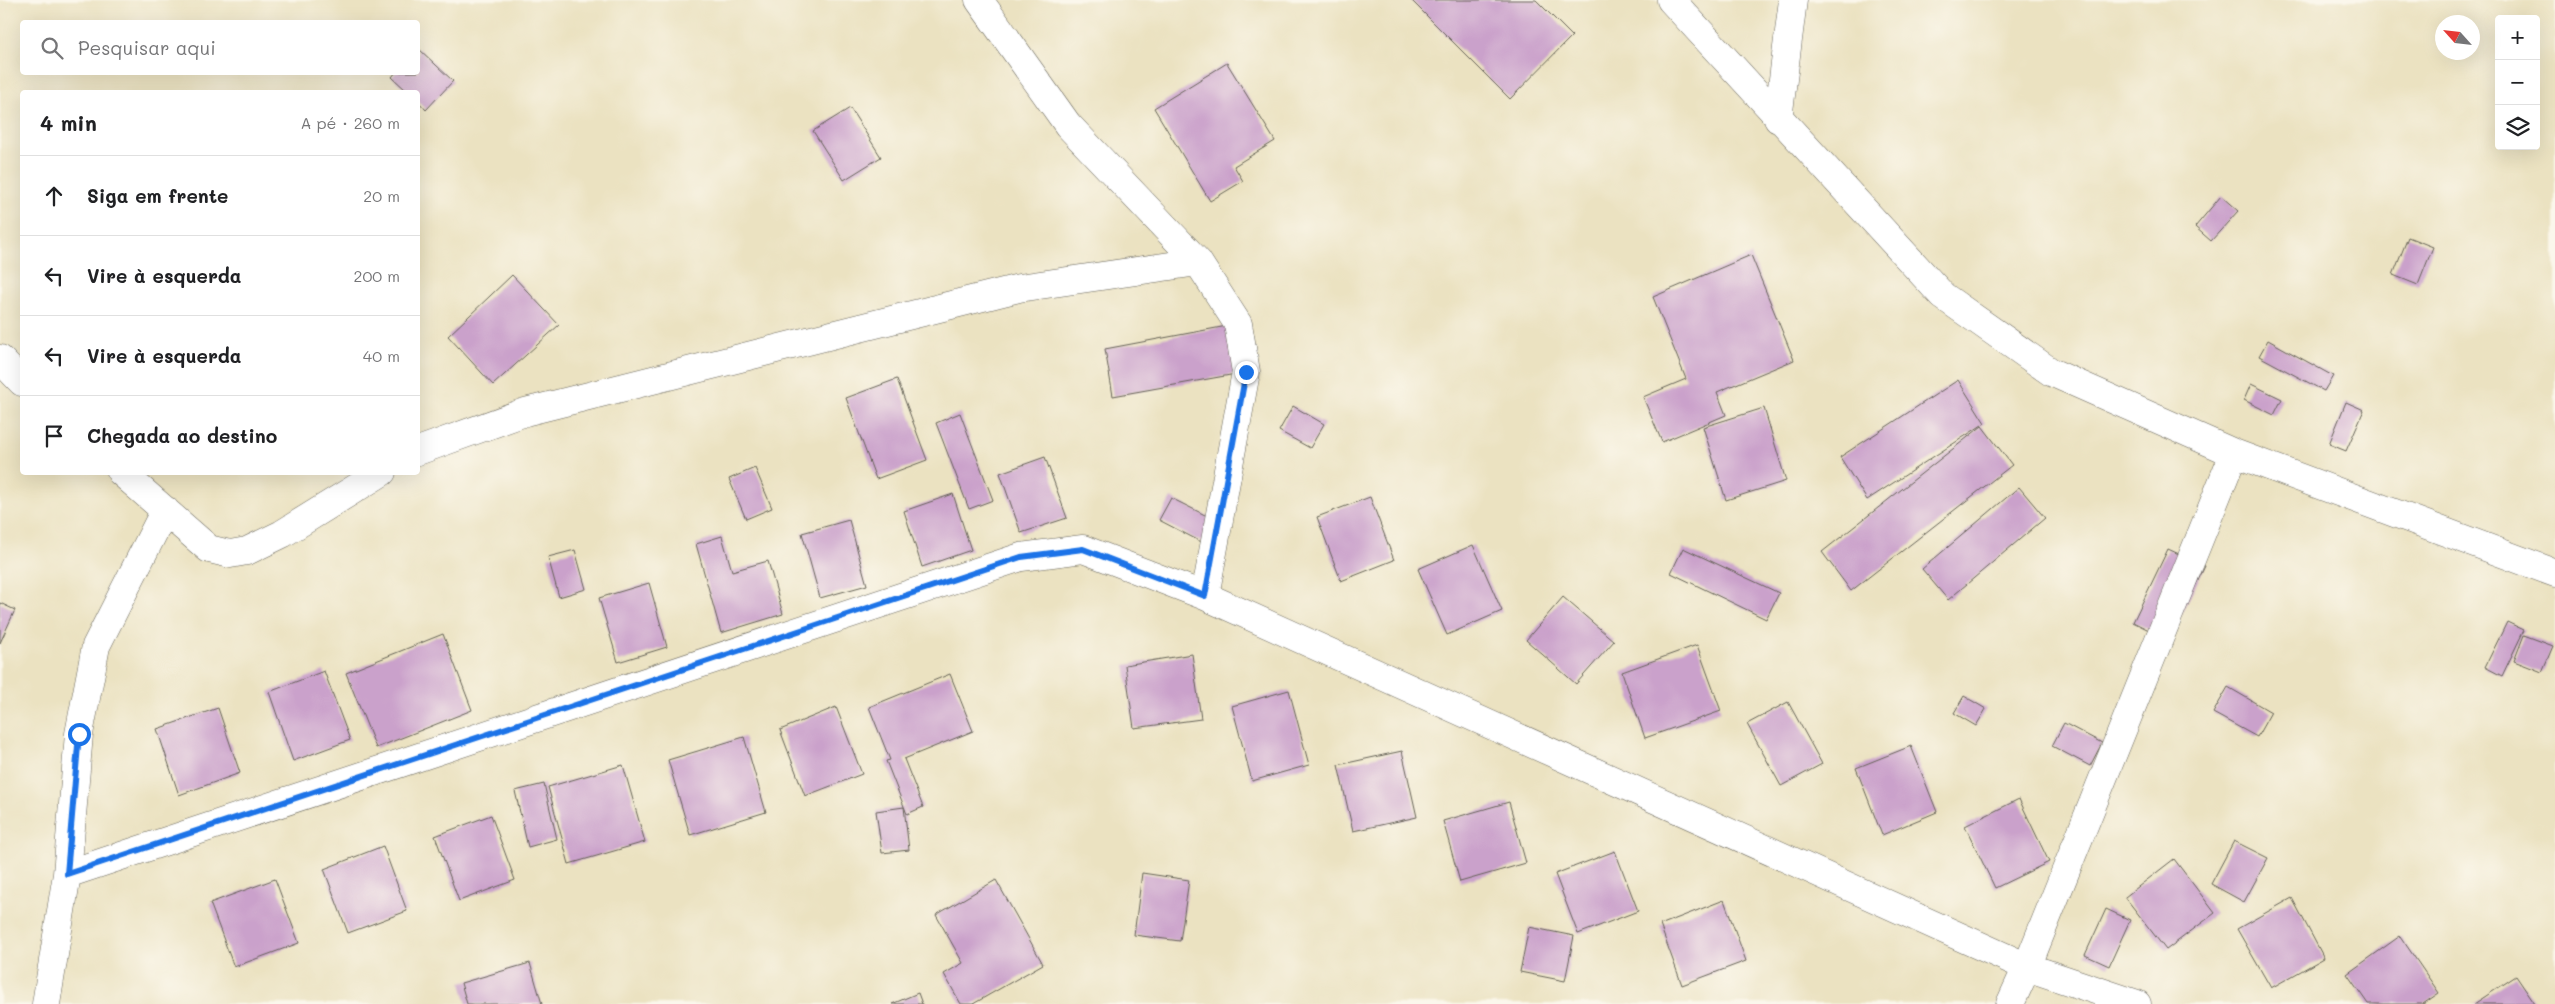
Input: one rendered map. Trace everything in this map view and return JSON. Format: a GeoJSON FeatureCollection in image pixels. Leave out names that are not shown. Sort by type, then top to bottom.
{"type":"FeatureCollection","features":[{"type":"Feature","properties":{"kind":"street"},"geometry":{"type":"LineString","coordinates":[[978,0],[1068,125],[1198,262],[1238,324],[1246,372],[1205,596]]}},
{"type":"Feature","properties":{"kind":"street"},"geometry":{"type":"LineString","coordinates":[[1671,0],[1778,119],[1943,296],[2051,372],[2234,453],[2555,573]]}},
{"type":"Feature","properties":{"kind":"street"},"geometry":{"type":"LineString","coordinates":[[1778,119],[1793,0]]}},
{"type":"Feature","properties":{"kind":"street"},"geometry":{"type":"LineString","coordinates":[[420,450],[525,412],[1020,288],[1198,262]]}},
{"type":"Feature","properties":{"kind":"street"},"geometry":{"type":"LineString","coordinates":[[0,359],[20,380]]}},
{"type":"Feature","properties":{"kind":"street"},"geometry":{"type":"LineString","coordinates":[[2010,1004],[2027,967],[2234,453]]}},
{"type":"Feature","properties":{"kind":"street"},"geometry":{"type":"LineString","coordinates":[[124,475],[208,549],[230,554],[247,551],[282,534],[377,475]]}},
{"type":"Feature","properties":{"kind":"street"},"geometry":{"type":"LineString","coordinates":[[46,1004],[67,874],[79,734],[96,646],[165,510]]}},
{"type":"Feature","properties":{"kind":"street"},"geometry":{"type":"LineString","coordinates":[[67,874],[1021,557],[1083,549],[1205,596],[2027,967],[2137,1004]]}},
{"type":"Feature","properties":{"kind":"building"},"geometry":{"type":"Polygon","coordinates":[[[1411,0],[1536,0],[1572,36],[1510,99],[1411,0]]]}},
{"type":"Feature","properties":{"kind":"building"},"geometry":{"type":"Polygon","coordinates":[[[420,50],[453,81],[426,110],[420,103],[420,90],[406,90],[392,77],[394,75],[420,75],[420,50]]]}},
{"type":"Feature","properties":{"kind":"building"},"geometry":{"type":"Polygon","coordinates":[[[1227,63],[1275,141],[1234,166],[1243,181],[1210,201],[1154,108],[1227,63]]]}},
{"type":"Feature","properties":{"kind":"building"},"geometry":{"type":"Polygon","coordinates":[[[850,108],[881,157],[844,180],[813,131],[850,108]]]}},
{"type":"Feature","properties":{"kind":"building"},"geometry":{"type":"Polygon","coordinates":[[[2221,196],[2238,211],[2211,241],[2195,227],[2221,196]]]}},
{"type":"Feature","properties":{"kind":"building"},"geometry":{"type":"Polygon","coordinates":[[[2408,237],[2433,247],[2418,285],[2393,275],[2408,237]]]}},
{"type":"Feature","properties":{"kind":"building"},"geometry":{"type":"Polygon","coordinates":[[[1751,255],[1794,360],[1717,392],[1726,415],[1662,442],[1643,397],[1686,379],[1653,297],[1751,255]]]}},
{"type":"Feature","properties":{"kind":"building"},"geometry":{"type":"Polygon","coordinates":[[[512,275],[559,325],[493,385],[448,336],[512,275]]]}},
{"type":"Feature","properties":{"kind":"building"},"geometry":{"type":"Polygon","coordinates":[[[1227,326],[1236,374],[1113,396],[1105,349],[1227,326]]]}},
{"type":"Feature","properties":{"kind":"building"},"geometry":{"type":"Polygon","coordinates":[[[2268,340],[2333,376],[2324,391],[2259,356],[2268,340]]]}},
{"type":"Feature","properties":{"kind":"building"},"geometry":{"type":"Polygon","coordinates":[[[897,379],[927,460],[876,479],[846,398],[897,379]]]}},
{"type":"Feature","properties":{"kind":"building"},"geometry":{"type":"Polygon","coordinates":[[[1958,380],[1985,423],[1867,500],[1840,457],[1958,380]]]}},
{"type":"Feature","properties":{"kind":"building"},"geometry":{"type":"Polygon","coordinates":[[[2251,384],[2282,399],[2274,415],[2244,400],[2251,384]]]}},
{"type":"Feature","properties":{"kind":"building"},"geometry":{"type":"Polygon","coordinates":[[[2346,402],[2364,410],[2346,451],[2329,444],[2346,402]]]}},
{"type":"Feature","properties":{"kind":"building"},"geometry":{"type":"Polygon","coordinates":[[[1293,406],[1324,424],[1310,448],[1279,431],[1293,406]]]}},
{"type":"Feature","properties":{"kind":"building"},"geometry":{"type":"Polygon","coordinates":[[[1764,408],[1786,481],[1726,500],[1703,427],[1764,408]]]}},
{"type":"Feature","properties":{"kind":"building"},"geometry":{"type":"Polygon","coordinates":[[[960,413],[993,500],[969,509],[936,423],[960,413]]]}},
{"type":"Feature","properties":{"kind":"building"},"geometry":{"type":"Polygon","coordinates":[[[1982,426],[2012,465],[1851,591],[1822,552],[1982,426]]]}},
{"type":"Feature","properties":{"kind":"building"},"geometry":{"type":"Polygon","coordinates":[[[1045,457],[1067,518],[1021,533],[1000,473],[1045,457]]]}},
{"type":"Feature","properties":{"kind":"building"},"geometry":{"type":"Polygon","coordinates":[[[755,468],[772,508],[746,519],[729,479],[755,468]]]}},
{"type":"Feature","properties":{"kind":"building"},"geometry":{"type":"Polygon","coordinates":[[[2019,487],[2045,518],[1948,600],[1922,569],[2019,487]]]}},
{"type":"Feature","properties":{"kind":"building"},"geometry":{"type":"Polygon","coordinates":[[[953,494],[971,550],[922,567],[904,511],[953,494]]]}},
{"type":"Feature","properties":{"kind":"building"},"geometry":{"type":"Polygon","coordinates":[[[1370,497],[1394,560],[1341,581],[1317,517],[1370,497]]]}},
{"type":"Feature","properties":{"kind":"building"},"geometry":{"type":"Polygon","coordinates":[[[1171,498],[1225,525],[1213,548],[1159,520],[1171,498]]]}},
{"type":"Feature","properties":{"kind":"building"},"geometry":{"type":"Polygon","coordinates":[[[849,520],[867,585],[820,598],[802,533],[849,520]]]}},
{"type":"Feature","properties":{"kind":"building"},"geometry":{"type":"Polygon","coordinates":[[[722,536],[732,571],[768,561],[783,614],[721,633],[696,544],[722,536]]]}},
{"type":"Feature","properties":{"kind":"building"},"geometry":{"type":"Polygon","coordinates":[[[1473,545],[1502,611],[1447,635],[1418,569],[1473,545]]]}},
{"type":"Feature","properties":{"kind":"building"},"geometry":{"type":"Polygon","coordinates":[[[1683,548],[1779,593],[1766,619],[1671,573],[1683,548]]]}},
{"type":"Feature","properties":{"kind":"building"},"geometry":{"type":"Polygon","coordinates":[[[2168,549],[2205,566],[2169,640],[2133,622],[2168,549]]]}},
{"type":"Feature","properties":{"kind":"building"},"geometry":{"type":"Polygon","coordinates":[[[575,550],[586,589],[559,597],[548,557],[575,550]]]}},
{"type":"Feature","properties":{"kind":"building"},"geometry":{"type":"Polygon","coordinates":[[[649,583],[667,647],[618,662],[599,598],[649,583]]]}},
{"type":"Feature","properties":{"kind":"building"},"geometry":{"type":"Polygon","coordinates":[[[1563,597],[1614,641],[1576,684],[1526,640],[1563,597]]]}},
{"type":"Feature","properties":{"kind":"building"},"geometry":{"type":"Polygon","coordinates":[[[0,603],[15,610],[0,643],[0,603]]]}},
{"type":"Feature","properties":{"kind":"building"},"geometry":{"type":"Polygon","coordinates":[[[2507,622],[2524,630],[2502,676],[2485,667],[2507,622]]]}},
{"type":"Feature","properties":{"kind":"building"},"geometry":{"type":"Polygon","coordinates":[[[443,634],[472,710],[376,748],[346,673],[443,634]]]}},
{"type":"Feature","properties":{"kind":"building"},"geometry":{"type":"Polygon","coordinates":[[[2524,635],[2553,646],[2542,672],[2514,661],[2524,635]]]}},
{"type":"Feature","properties":{"kind":"building"},"geometry":{"type":"Polygon","coordinates":[[[1697,645],[1721,711],[1645,738],[1622,672],[1697,645]]]}},
{"type":"Feature","properties":{"kind":"building"},"geometry":{"type":"Polygon","coordinates":[[[1192,654],[1201,719],[1134,728],[1125,665],[1192,654]]]}},
{"type":"Feature","properties":{"kind":"building"},"geometry":{"type":"Polygon","coordinates":[[[324,671],[350,740],[293,761],[269,692],[324,671]]]}},
{"type":"Feature","properties":{"kind":"building"},"geometry":{"type":"Polygon","coordinates":[[[950,674],[973,731],[904,759],[923,807],[907,814],[886,761],[890,760],[869,707],[950,674]]]}},
{"type":"Feature","properties":{"kind":"building"},"geometry":{"type":"Polygon","coordinates":[[[2228,687],[2271,712],[2257,737],[2213,713],[2228,687]]]}},
{"type":"Feature","properties":{"kind":"building"},"geometry":{"type":"Polygon","coordinates":[[[1289,690],[1309,765],[1252,781],[1232,706],[1289,690]]]}},
{"type":"Feature","properties":{"kind":"building"},"geometry":{"type":"Polygon","coordinates":[[[1964,696],[1986,709],[1976,726],[1954,713],[1964,696]]]}},
{"type":"Feature","properties":{"kind":"building"},"geometry":{"type":"Polygon","coordinates":[[[1788,702],[1822,764],[1781,786],[1747,724],[1788,702]]]}},
{"type":"Feature","properties":{"kind":"building"},"geometry":{"type":"Polygon","coordinates":[[[836,707],[862,774],[805,796],[780,730],[836,707]]]}},
{"type":"Feature","properties":{"kind":"building"},"geometry":{"type":"Polygon","coordinates":[[[218,708],[240,773],[179,795],[157,729],[218,708]]]}},
{"type":"Feature","properties":{"kind":"building"},"geometry":{"type":"Polygon","coordinates":[[[2064,723],[2102,743],[2090,766],[2052,746],[2064,723]]]}},
{"type":"Feature","properties":{"kind":"building"},"geometry":{"type":"Polygon","coordinates":[[[744,737],[766,812],[690,835],[668,760],[744,737]]]}},
{"type":"Feature","properties":{"kind":"building"},"geometry":{"type":"Polygon","coordinates":[[[1911,746],[1937,812],[1882,835],[1856,768],[1911,746]]]}},
{"type":"Feature","properties":{"kind":"building"},"geometry":{"type":"Polygon","coordinates":[[[1402,751],[1417,817],[1353,831],[1338,765],[1402,751]]]}},
{"type":"Feature","properties":{"kind":"building"},"geometry":{"type":"Polygon","coordinates":[[[623,765],[645,842],[569,864],[548,787],[623,765]]]}},
{"type":"Feature","properties":{"kind":"building"},"geometry":{"type":"Polygon","coordinates":[[[544,784],[557,839],[528,847],[515,791],[544,784]]]}},
{"type":"Feature","properties":{"kind":"building"},"geometry":{"type":"Polygon","coordinates":[[[2019,799],[2049,862],[1995,888],[1965,826],[2019,799]]]}},
{"type":"Feature","properties":{"kind":"building"},"geometry":{"type":"Polygon","coordinates":[[[1509,802],[1526,863],[1460,882],[1443,821],[1509,802]]]}},
{"type":"Feature","properties":{"kind":"building"},"geometry":{"type":"Polygon","coordinates":[[[904,807],[909,850],[882,853],[876,811],[904,807]]]}},
{"type":"Feature","properties":{"kind":"building"},"geometry":{"type":"Polygon","coordinates":[[[491,815],[515,880],[459,901],[435,836],[491,815]]]}},
{"type":"Feature","properties":{"kind":"building"},"geometry":{"type":"Polygon","coordinates":[[[2234,841],[2268,858],[2244,902],[2211,884],[2234,841]]]}},
{"type":"Feature","properties":{"kind":"building"},"geometry":{"type":"Polygon","coordinates":[[[383,846],[407,911],[348,933],[324,869],[383,846]]]}},
{"type":"Feature","properties":{"kind":"building"},"geometry":{"type":"Polygon","coordinates":[[[1615,851],[1638,911],[1578,934],[1555,874],[1615,851]]]}},
{"type":"Feature","properties":{"kind":"building"},"geometry":{"type":"Polygon","coordinates":[[[2174,859],[2215,913],[2166,950],[2125,897],[2174,859]]]}},
{"type":"Feature","properties":{"kind":"building"},"geometry":{"type":"Polygon","coordinates":[[[1142,873],[1189,880],[1180,941],[1134,935],[1142,873]]]}},
{"type":"Feature","properties":{"kind":"building"},"geometry":{"type":"Polygon","coordinates":[[[275,879],[299,943],[234,967],[210,903],[275,879]]]}},
{"type":"Feature","properties":{"kind":"building"},"geometry":{"type":"Polygon","coordinates":[[[996,880],[1043,964],[973,1004],[961,1004],[944,974],[963,963],[936,915],[996,880]]]}},
{"type":"Feature","properties":{"kind":"building"},"geometry":{"type":"Polygon","coordinates":[[[2292,898],[2324,958],[2271,988],[2237,929],[2292,898]]]}},
{"type":"Feature","properties":{"kind":"building"},"geometry":{"type":"Polygon","coordinates":[[[1724,900],[1746,961],[1682,985],[1660,925],[1724,900]]]}},
{"type":"Feature","properties":{"kind":"building"},"geometry":{"type":"Polygon","coordinates":[[[2106,909],[2130,920],[2109,966],[2085,955],[2106,909]]]}},
{"type":"Feature","properties":{"kind":"building"},"geometry":{"type":"Polygon","coordinates":[[[1529,927],[1574,936],[1565,981],[1520,972],[1529,927]]]}},
{"type":"Feature","properties":{"kind":"building"},"geometry":{"type":"Polygon","coordinates":[[[2400,936],[2439,993],[2423,1004],[2368,1004],[2347,974],[2400,936]]]}},
{"type":"Feature","properties":{"kind":"building"},"geometry":{"type":"Polygon","coordinates":[[[530,963],[542,1004],[467,1004],[461,983],[530,963]]]}},
{"type":"Feature","properties":{"kind":"building"},"geometry":{"type":"Polygon","coordinates":[[[2516,976],[2535,1004],[2474,1004],[2516,976]]]}},
{"type":"Feature","properties":{"kind":"building"},"geometry":{"type":"Polygon","coordinates":[[[918,993],[922,1004],[892,1004],[918,993]]]}},
{"type":"Feature","properties":{"kind":"route"},"geometry":{"type":"LineString","coordinates":[[79,734],[67,874],[1021,557],[1083,549],[1205,596],[1246,372]]}}]}
